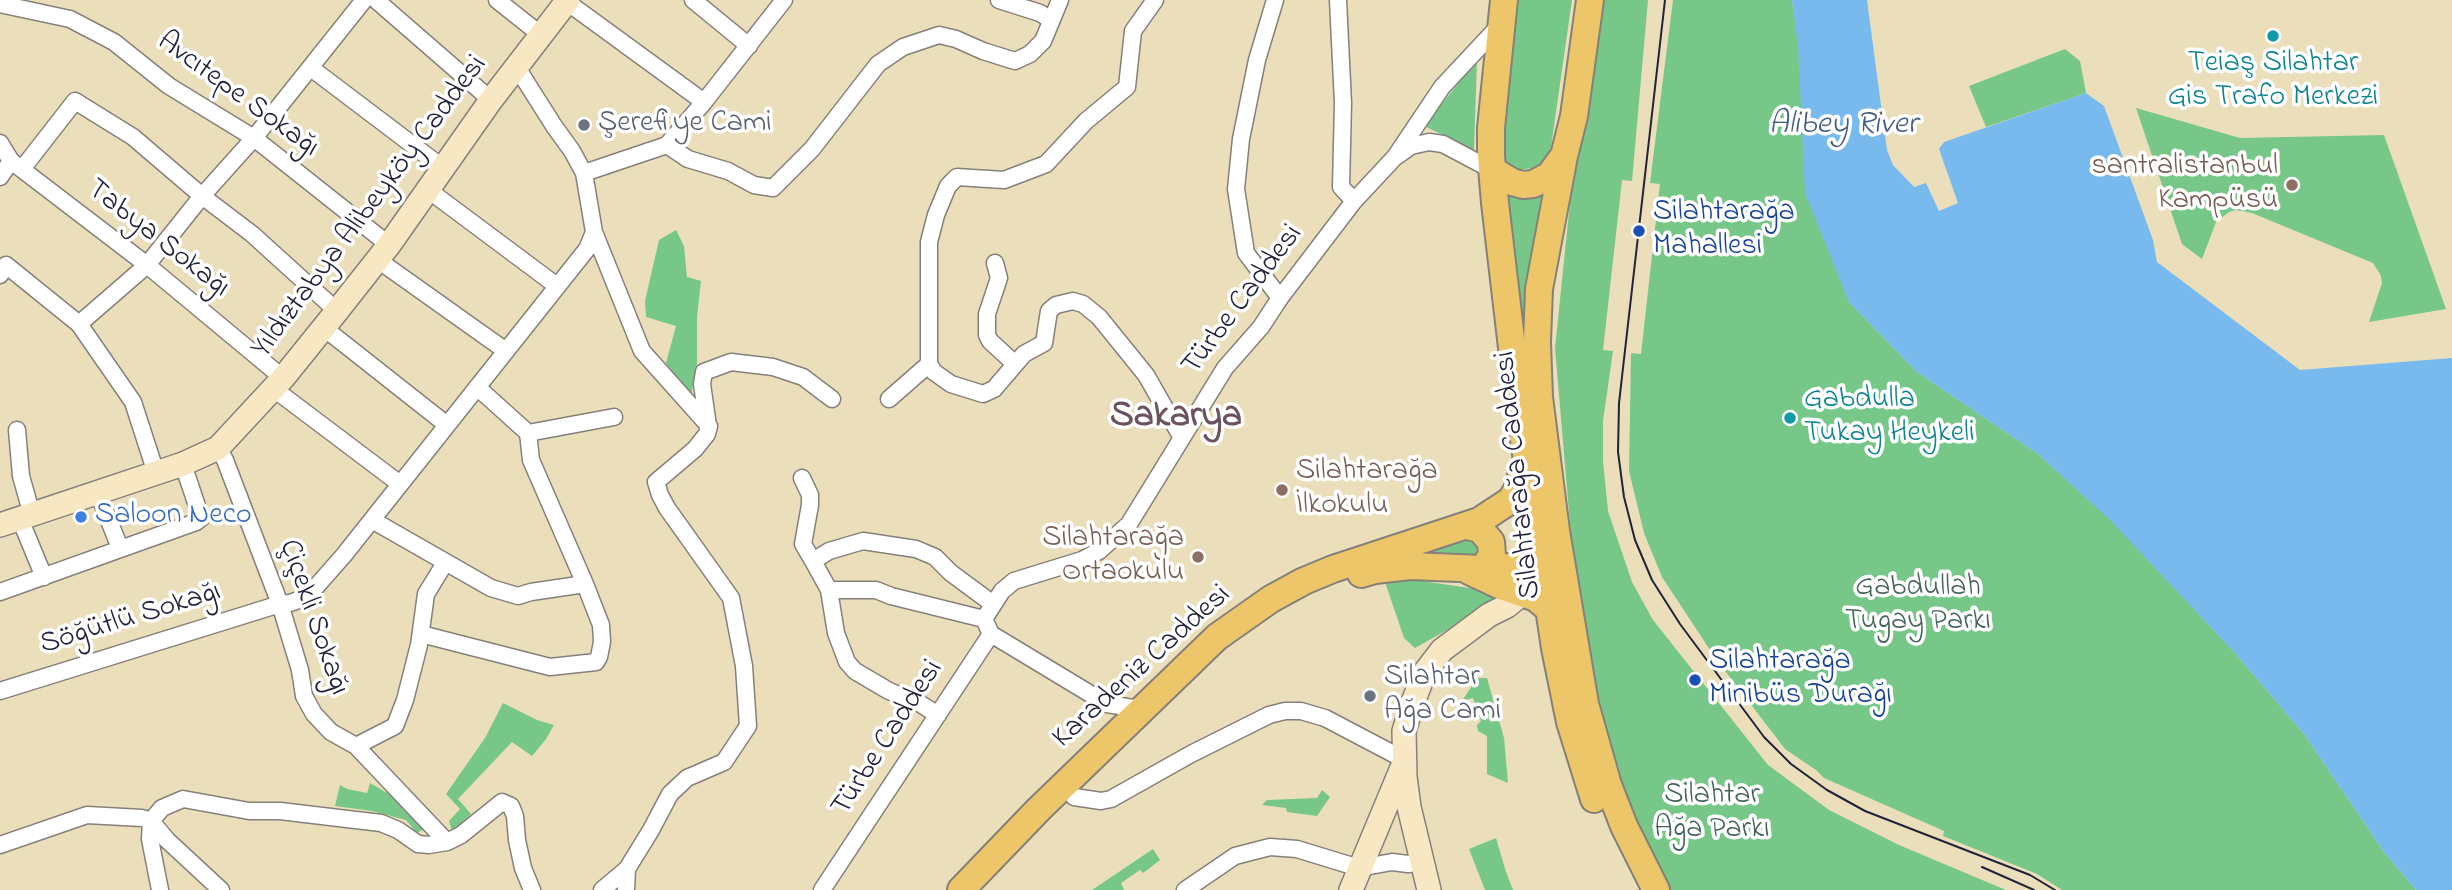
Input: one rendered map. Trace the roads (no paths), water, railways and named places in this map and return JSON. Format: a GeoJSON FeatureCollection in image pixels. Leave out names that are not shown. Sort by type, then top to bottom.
{"type":"FeatureCollection","features":[{"type":"Feature","properties":{"kind":"main road","name":"Yıldıztabya Alibeyköy Caddesi"},"geometry":{"type":"LineString","coordinates":[[218,448],[279,384],[330,320],[383,252],[516,66],[568,1]]}},
{"type":"Feature","properties":{"kind":"main road","name":"Silahtarağa Caddesi"},"geometry":{"type":"LineString","coordinates":[[1589,2],[1574,116],[1539,289],[1537,342],[1550,555],[1549,609],[1563,696],[1583,766],[1606,831],[1636,890]]}},
{"type":"Feature","properties":{"kind":"main road","name":"Silahtarağa Caddesi"},"geometry":{"type":"LineString","coordinates":[[1502,12],[1493,103],[1492,170],[1519,407],[1527,453],[1599,754],[1624,826],[1656,890]]}},
{"type":"Feature","properties":{"kind":"main road"},"geometry":{"type":"LineString","coordinates":[[1492,170],[1512,182],[1533,184],[1549,176],[1564,156]]}},
{"type":"Feature","properties":{"kind":"main road"},"geometry":{"type":"LineString","coordinates":[[18,520],[183,464],[218,448]]}},
{"type":"Feature","properties":{"kind":"main road","name":"Karadeniz Caddesi"},"geometry":{"type":"LineString","coordinates":[[961,890],[1039,809],[1217,637],[1288,590],[1333,569],[1467,526],[1492,514],[1511,500],[1520,484],[1527,453]]}},
{"type":"Feature","properties":{"kind":"main road"},"geometry":{"type":"LineString","coordinates":[[1467,526],[1480,529],[1493,548],[1492,555],[1473,569],[1501,586],[1536,598],[1549,609]]}},
{"type":"Feature","properties":{"kind":"main road","name":"Karadeniz Caddesi"},"geometry":{"type":"LineString","coordinates":[[985,890],[1074,797],[1227,652],[1301,599],[1348,578],[1375,570],[1410,566],[1473,569],[1550,555]]}},
{"type":"Feature","properties":{"kind":"main road"},"geometry":{"type":"LineString","coordinates":[[1429,890],[1409,807],[1404,731],[1425,672],[1442,650],[1523,593]]}},
{"type":"Feature","properties":{"kind":"main road"},"geometry":{"type":"LineString","coordinates":[[1351,890],[1405,760]]}},
{"type":"Feature","properties":{"kind":"street"},"geometry":{"type":"LineString","coordinates":[[79,324],[148,265],[364,0]]}},
{"type":"Feature","properties":{"kind":"street"},"geometry":{"type":"LineString","coordinates":[[376,0],[491,100]]}},
{"type":"Feature","properties":{"kind":"street"},"geometry":{"type":"LineString","coordinates":[[498,0],[541,35]]}},
{"type":"Feature","properties":{"kind":"street"},"geometry":{"type":"LineString","coordinates":[[693,0],[748,46]]}},
{"type":"Feature","properties":{"kind":"street"},"geometry":{"type":"LineString","coordinates":[[584,173],[667,145],[784,0]]}},
{"type":"Feature","properties":{"kind":"street"},"geometry":{"type":"LineString","coordinates":[[999,0],[1040,13],[1051,20]]}},
{"type":"Feature","properties":{"kind":"street"},"geometry":{"type":"LineString","coordinates":[[667,145],[688,159],[754,184],[773,188],[812,149],[878,64],[903,47],[939,35],[1015,61],[1030,54],[1043,41],[1060,0]]}},
{"type":"Feature","properties":{"kind":"street"},"geometry":{"type":"LineString","coordinates":[[1156,0],[1133,31],[1127,87],[1086,121],[1046,164],[1004,180],[957,177],[948,186],[929,242],[929,364],[934,372],[951,384],[983,394],[994,389],[1024,354],[1044,343],[1049,311],[1056,305],[1073,301],[1083,304],[1099,317],[1146,375],[1182,438]]}},
{"type":"Feature","properties":{"kind":"street"},"geometry":{"type":"LineString","coordinates":[[1275,0],[1257,60],[1241,139],[1236,189],[1246,253],[1280,298]]}},
{"type":"Feature","properties":{"kind":"street"},"geometry":{"type":"LineString","coordinates":[[1338,0],[1343,103],[1341,187],[1354,201]]}},
{"type":"Feature","properties":{"kind":"street"},"geometry":{"type":"LineString","coordinates":[[568,1],[704,102]]}},
{"type":"Feature","properties":{"kind":"street","name":"Avcıtepe Sokağı"},"geometry":{"type":"LineString","coordinates":[[0,4],[70,19],[93,30],[132,56],[169,86],[254,138],[383,252],[506,351]]}},
{"type":"Feature","properties":{"kind":"street"},"geometry":{"type":"LineString","coordinates":[[1395,157],[1442,88],[1502,12]]}},
{"type":"Feature","properties":{"kind":"street"},"geometry":{"type":"LineString","coordinates":[[516,66],[584,173],[594,232],[642,351],[709,426]]}},
{"type":"Feature","properties":{"kind":"street"},"geometry":{"type":"LineString","coordinates":[[311,68],[443,168]]}},
{"type":"Feature","properties":{"kind":"street"},"geometry":{"type":"LineString","coordinates":[[0,177],[16,165],[75,101],[133,137],[202,196],[252,234],[330,320],[447,425]]}},
{"type":"Feature","properties":{"kind":"street","name":"Tabya Sokağı"},"geometry":{"type":"LineString","coordinates":[[0,142],[16,165],[148,265],[279,384],[400,484]]}},
{"type":"Feature","properties":{"kind":"street"},"geometry":{"type":"LineString","coordinates":[[1395,157],[1411,146],[1429,142],[1443,145],[1492,170]]}},
{"type":"Feature","properties":{"kind":"street","name":"Türbe Caddesi"},"geometry":{"type":"LineString","coordinates":[[822,890],[938,715],[988,626],[993,604],[1002,591],[1014,581],[1082,560],[1099,551],[1129,524],[1225,368],[1261,327],[1354,201],[1395,157]]}},
{"type":"Feature","properties":{"kind":"street"},"geometry":{"type":"LineString","coordinates":[[427,189],[557,286]]}},
{"type":"Feature","properties":{"kind":"street","name":"Söğütlü Sokağı"},"geometry":{"type":"LineString","coordinates":[[0,691],[307,597],[372,520],[587,249],[594,232]]}},
{"type":"Feature","properties":{"kind":"street"},"geometry":{"type":"LineString","coordinates":[[995,263],[999,278],[987,314],[986,335],[1014,363]]}},
{"type":"Feature","properties":{"kind":"street"},"geometry":{"type":"LineString","coordinates":[[0,275],[6,265],[79,324],[132,402],[156,473]]}},
{"type":"Feature","properties":{"kind":"street"},"geometry":{"type":"LineString","coordinates":[[601,890],[627,869],[670,794],[687,778],[724,762],[748,726],[744,666],[732,598],[667,508],[656,482],[695,449],[707,434],[709,426],[702,384],[705,372],[731,362],[773,367],[803,377],[832,399]]}},
{"type":"Feature","properties":{"kind":"street"},"geometry":{"type":"LineString","coordinates":[[889,399],[929,364]]}},
{"type":"Feature","properties":{"kind":"street"},"geometry":{"type":"LineString","coordinates":[[421,634],[550,667],[596,662],[601,649],[601,625],[531,460],[528,433],[477,387]]}},
{"type":"Feature","properties":{"kind":"street"},"geometry":{"type":"LineString","coordinates":[[528,433],[614,417]]}},
{"type":"Feature","properties":{"kind":"street"},"geometry":{"type":"LineString","coordinates":[[17,430],[21,476],[18,520],[44,577]]}},
{"type":"Feature","properties":{"kind":"street","name":"Çiçekli Sokağı"},"geometry":{"type":"LineString","coordinates":[[218,448],[280,604],[300,670],[304,696],[314,714],[331,732],[356,746],[447,842]]}},
{"type":"Feature","properties":{"kind":"street"},"geometry":{"type":"LineString","coordinates":[[0,592],[196,522],[201,518],[183,464]]}},
{"type":"Feature","properties":{"kind":"street"},"geometry":{"type":"LineString","coordinates":[[802,478],[810,495],[803,544],[828,590],[836,633],[847,662],[855,671],[877,684],[938,715]]}},
{"type":"Feature","properties":{"kind":"street"},"geometry":{"type":"LineString","coordinates":[[98,493],[120,548]]}},
{"type":"Feature","properties":{"kind":"street"},"geometry":{"type":"LineString","coordinates":[[372,520],[491,588],[518,596],[585,584]]}},
{"type":"Feature","properties":{"kind":"street"},"geometry":{"type":"LineString","coordinates":[[813,561],[829,551],[863,541],[916,549],[935,557],[951,573],[993,604]]}},
{"type":"Feature","properties":{"kind":"street"},"geometry":{"type":"LineString","coordinates":[[356,746],[395,726],[405,700],[421,634],[426,594],[444,563]]}},
{"type":"Feature","properties":{"kind":"street"},"geometry":{"type":"LineString","coordinates":[[828,590],[876,590],[988,626],[1107,704],[1115,713],[1117,725],[1114,737]]}},
{"type":"Feature","properties":{"kind":"street"},"geometry":{"type":"LineString","coordinates":[[1107,704],[1133,708],[1145,706]]}},
{"type":"Feature","properties":{"kind":"street"},"geometry":{"type":"LineString","coordinates":[[1074,797],[1101,801],[1111,799],[1191,754],[1269,715],[1285,711],[1301,711],[1325,718],[1405,760]]}},
{"type":"Feature","properties":{"kind":"street"},"geometry":{"type":"LineString","coordinates":[[160,890],[150,839],[151,821],[162,808],[183,799],[249,811],[280,811],[381,824],[398,830],[418,844],[429,845],[447,842],[461,835],[502,803],[511,806],[515,816],[523,868],[532,890]]}},
{"type":"Feature","properties":{"kind":"street"},"geometry":{"type":"LineString","coordinates":[[0,845],[88,815],[142,818],[151,821],[167,840],[221,890]]}},
{"type":"Feature","properties":{"kind":"street"},"geometry":{"type":"LineString","coordinates":[[1185,890],[1235,856],[1269,847],[1297,849],[1359,868],[1392,862],[1422,862]]}},
{"type":"Feature","properties":{"kind":"street"},"geometry":{"type":"LineString","coordinates":[[626,890],[627,869]]}},
{"type":"Feature","properties":{"kind":"water","name":"Alibey River"},"geometry":{"type":"Polygon","coordinates":[[[1792,0],[1867,0],[1887,150],[1893,165],[1914,187],[1926,183],[1939,211],[1958,203],[1939,149],[1944,142],[2086,93],[2104,106],[2153,240],[2157,262],[2300,370],[2452,358],[2452,890],[2416,890],[2384,852],[2304,734],[2235,653],[2111,521],[2038,454],[1917,372],[1849,302],[1805,193],[1798,45],[1792,0]]]}},
{"type":"Feature","properties":{"kind":"tram line"},"geometry":{"type":"LineString","coordinates":[[1665,0],[1619,403],[1618,452],[1624,497],[1635,540],[1652,580],[1680,624],[1764,737],[1791,764],[1827,790],[1865,811],[2030,875],[2055,890]]}},
{"type":"Feature","properties":{"kind":"tram line"},"geometry":{"type":"LineString","coordinates":[[1982,867],[2034,890]]}},
{"type":"Feature","properties":{"kind":"place","name":"Teiaş Silahtar Gis Trafo Merkezi"},"geometry":{"type":"Point","coordinates":[2273,36]}},
{"type":"Feature","properties":{"kind":"place","name":"Şerefiye Cami"},"geometry":{"type":"Point","coordinates":[584,125]}},
{"type":"Feature","properties":{"kind":"place","name":"santralistanbul Kampüsü"},"geometry":{"type":"Point","coordinates":[2292,185]}},
{"type":"Feature","properties":{"kind":"place","name":"Silahtarağa Mahallesi"},"geometry":{"type":"Point","coordinates":[1639,231]}},
{"type":"Feature","properties":{"kind":"place","name":"Gabdulla Tukay Heykeli"},"geometry":{"type":"Point","coordinates":[1790,418]}},
{"type":"Feature","properties":{"kind":"place","name":"Silahtarağa İlkokulu"},"geometry":{"type":"Point","coordinates":[1282,490]}},
{"type":"Feature","properties":{"kind":"place","name":"Saloon Neco"},"geometry":{"type":"Point","coordinates":[81,517]}},
{"type":"Feature","properties":{"kind":"place","name":"Silahtarağa Ortaokulu"},"geometry":{"type":"Point","coordinates":[1198,557]}},
{"type":"Feature","properties":{"kind":"place","name":"Silahtarağa Minibüs Durağı"},"geometry":{"type":"Point","coordinates":[1695,680]}},
{"type":"Feature","properties":{"kind":"place","name":"Silahtar Ağa Cami"},"geometry":{"type":"Point","coordinates":[1370,696]}},
{"type":"Feature","properties":{"kind":"district","name":"Sakarya"},"geometry":{"type":"Point","coordinates":[1176,419]}},
{"type":"Feature","properties":{"kind":"park label","name":"Gabdullah Tugay Parkı"},"geometry":{"type":"Point","coordinates":[1918,606]}},
{"type":"Feature","properties":{"kind":"park label","name":"Silahtar Ağa Parkı"},"geometry":{"type":"Point","coordinates":[1712,814]}}]}
